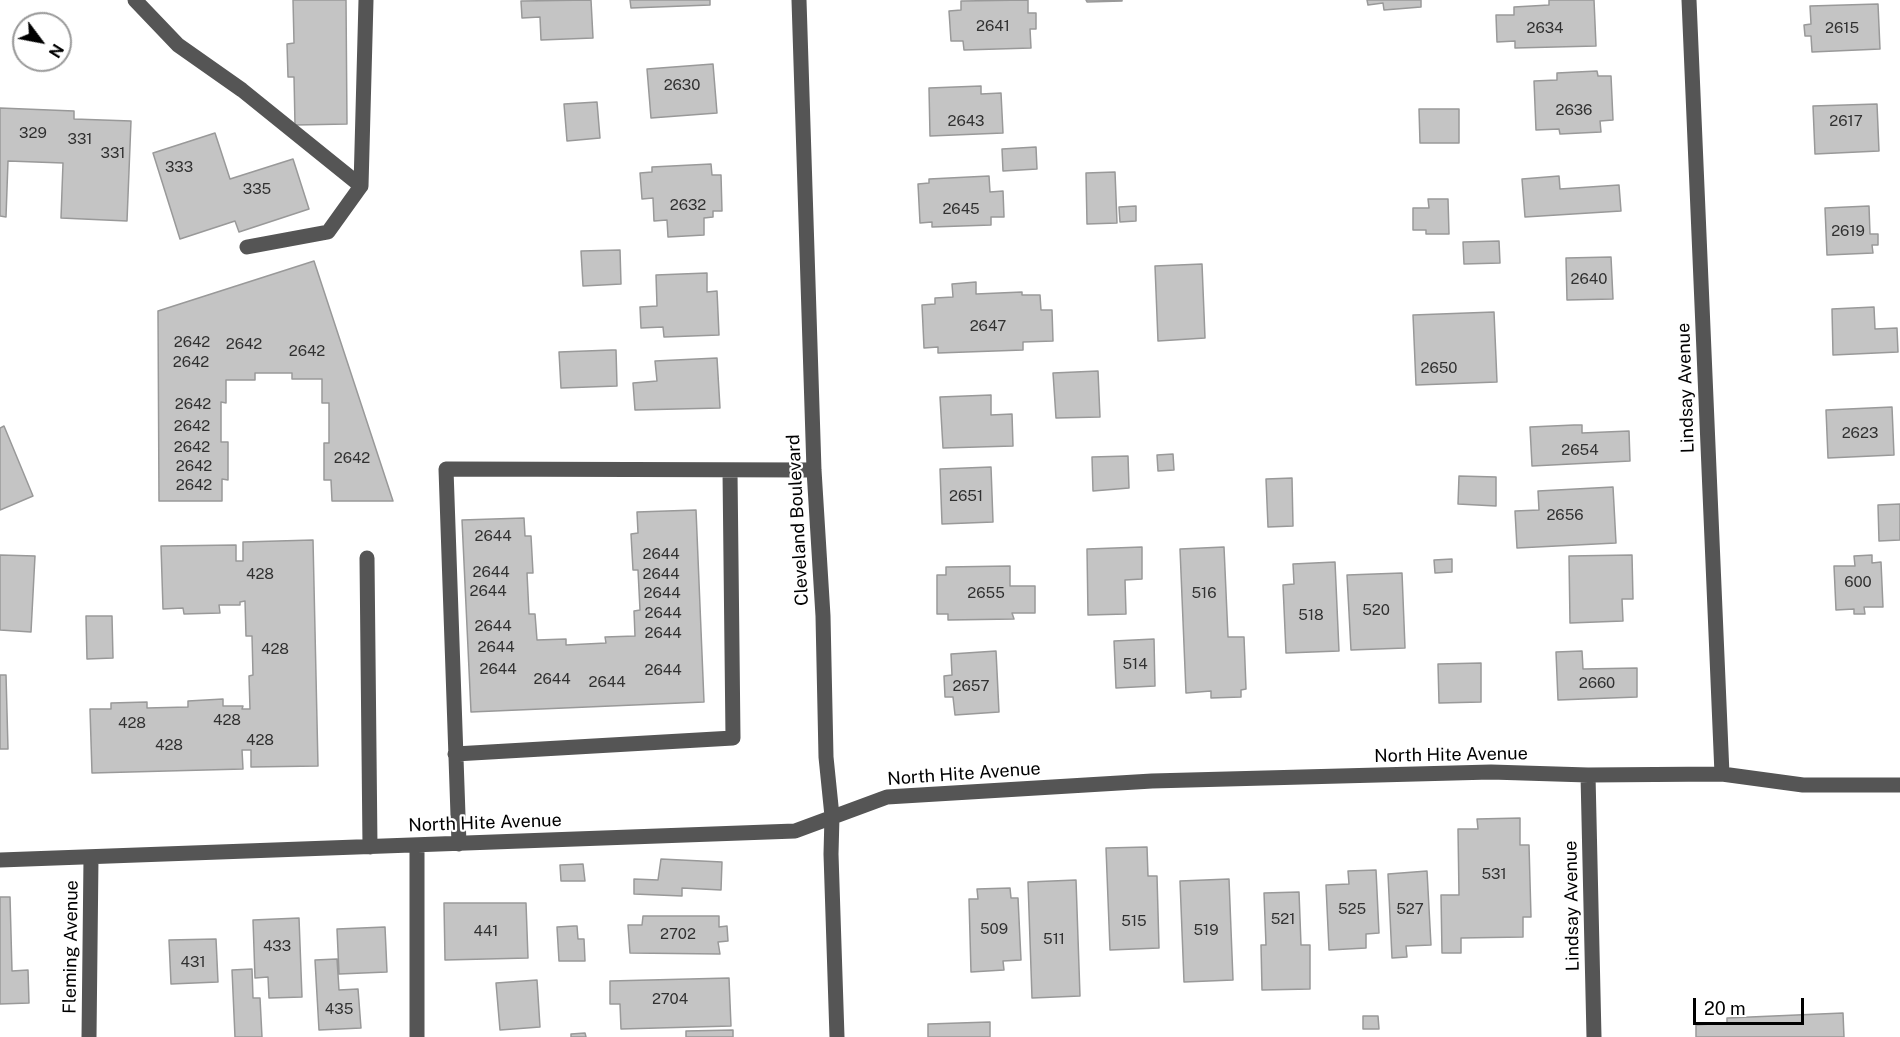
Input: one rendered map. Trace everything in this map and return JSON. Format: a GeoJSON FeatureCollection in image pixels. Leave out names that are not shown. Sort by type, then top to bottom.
{"type":"FeatureCollection","features":[{"type":"Feature","properties":{"kind":"street"},"geometry":{"type":"LineString","coordinates":[[135,0],[177,45],[242,90],[361,186]]}},
{"type":"Feature","properties":{"kind":"street"},"geometry":{"type":"LineString","coordinates":[[247,248],[328,232],[361,186],[366,0]]}},
{"type":"Feature","properties":{"kind":"street","name":"Cleveland Boulevard"},"geometry":{"type":"LineString","coordinates":[[799,0],[814,470],[823,616],[826,757],[832,816],[831,854],[837,1037]]}},
{"type":"Feature","properties":{"kind":"street","name":"Lindsay Avenue"},"geometry":{"type":"LineString","coordinates":[[1689,0],[1722,774]]}},
{"type":"Feature","properties":{"kind":"street"},"geometry":{"type":"LineString","coordinates":[[459,844],[446,469],[814,470]]}},
{"type":"Feature","properties":{"kind":"street"},"geometry":{"type":"LineString","coordinates":[[455,754],[733,738],[730,471]]}},
{"type":"Feature","properties":{"kind":"street"},"geometry":{"type":"LineString","coordinates":[[367,558],[370,847]]}},
{"type":"Feature","properties":{"kind":"street","name":"North Hite Avenue"},"geometry":{"type":"LineString","coordinates":[[0,860],[795,831],[887,797],[1152,781],[1491,772],[1588,775],[1722,774],[1803,785],[1900,785]]}},
{"type":"Feature","properties":{"kind":"street","name":"Lindsay Avenue"},"geometry":{"type":"LineString","coordinates":[[1588,775],[1594,1037]]}},
{"type":"Feature","properties":{"kind":"street"},"geometry":{"type":"LineString","coordinates":[[417,845],[417,1037]]}},
{"type":"Feature","properties":{"kind":"street","name":"Fleming Avenue"},"geometry":{"type":"LineString","coordinates":[[89,1037],[91,858]]}},
{"type":"Feature","properties":{"kind":"building"},"geometry":{"type":"Polygon","coordinates":[[[293,0],[346,0],[347,124],[295,125],[294,77],[288,77],[287,44],[294,43],[293,0]]]}},
{"type":"Feature","properties":{"kind":"building"},"geometry":{"type":"Polygon","coordinates":[[[591,0],[593,38],[541,40],[540,17],[522,18],[521,1],[591,0]]]}},
{"type":"Feature","properties":{"kind":"building"},"geometry":{"type":"Polygon","coordinates":[[[630,0],[710,0],[710,5],[631,8],[630,0]]]}},
{"type":"Feature","properties":{"kind":"building"},"geometry":{"type":"Polygon","coordinates":[[[1028,0],[1028,13],[1036,13],[1036,29],[1030,29],[1031,48],[964,50],[963,41],[951,41],[949,11],[961,10],[961,1],[1028,0]]]}},
{"type":"Feature","properties":{"kind":"building"},"geometry":{"type":"Polygon","coordinates":[[[1086,0],[1122,0],[1122,1],[1087,2],[1086,0]]]}},
{"type":"Feature","properties":{"kind":"building"},"geometry":{"type":"Polygon","coordinates":[[[1367,0],[1421,0],[1421,7],[1384,10],[1383,3],[1368,5],[1367,0]]]}},
{"type":"Feature","properties":{"kind":"building"},"geometry":{"type":"Polygon","coordinates":[[[1549,0],[1594,0],[1596,46],[1515,48],[1515,41],[1497,42],[1496,15],[1514,15],[1514,7],[1549,5],[1549,0]]]}},
{"type":"Feature","properties":{"kind":"building"},"geometry":{"type":"Polygon","coordinates":[[[1878,4],[1880,49],[1812,52],[1811,36],[1805,36],[1804,25],[1811,24],[1810,6],[1878,4]]]}},
{"type":"Feature","properties":{"kind":"building"},"geometry":{"type":"Polygon","coordinates":[[[713,64],[717,113],[651,118],[647,69],[713,64]]]}},
{"type":"Feature","properties":{"kind":"building"},"geometry":{"type":"Polygon","coordinates":[[[1597,71],[1598,76],[1611,76],[1613,120],[1600,121],[1601,132],[1560,134],[1559,129],[1536,130],[1534,81],[1557,80],[1557,73],[1597,71]]]}},
{"type":"Feature","properties":{"kind":"building"},"geometry":{"type":"Polygon","coordinates":[[[981,86],[981,94],[1001,93],[1003,133],[930,136],[929,88],[981,86]]]}},
{"type":"Feature","properties":{"kind":"building"},"geometry":{"type":"Polygon","coordinates":[[[597,102],[600,138],[567,141],[564,104],[597,102]]]}},
{"type":"Feature","properties":{"kind":"building"},"geometry":{"type":"Polygon","coordinates":[[[1877,104],[1879,151],[1815,154],[1813,106],[1877,104]]]}},
{"type":"Feature","properties":{"kind":"building"},"geometry":{"type":"Polygon","coordinates":[[[0,108],[74,111],[74,119],[131,121],[127,221],[61,218],[63,163],[8,161],[6,217],[0,216],[0,108]]]}},
{"type":"Feature","properties":{"kind":"building"},"geometry":{"type":"Polygon","coordinates":[[[1419,109],[1459,109],[1459,143],[1420,143],[1419,109]]]}},
{"type":"Feature","properties":{"kind":"building"},"geometry":{"type":"Polygon","coordinates":[[[215,133],[230,179],[293,159],[309,209],[239,232],[235,221],[180,239],[153,153],[215,133]]]}},
{"type":"Feature","properties":{"kind":"building"},"geometry":{"type":"Polygon","coordinates":[[[1036,147],[1037,169],[1003,171],[1002,149],[1036,147]]]}},
{"type":"Feature","properties":{"kind":"building"},"geometry":{"type":"Polygon","coordinates":[[[711,164],[712,175],[721,175],[722,211],[713,211],[713,217],[704,218],[704,235],[668,237],[667,220],[654,221],[653,198],[642,199],[640,173],[652,172],[652,167],[711,164]]]}},
{"type":"Feature","properties":{"kind":"building"},"geometry":{"type":"Polygon","coordinates":[[[1115,172],[1117,223],[1087,224],[1086,173],[1115,172]]]}},
{"type":"Feature","properties":{"kind":"building"},"geometry":{"type":"Polygon","coordinates":[[[989,176],[990,192],[1003,191],[1004,217],[991,217],[991,225],[932,227],[932,222],[920,223],[918,184],[929,183],[929,179],[989,176]]]}},
{"type":"Feature","properties":{"kind":"building"},"geometry":{"type":"Polygon","coordinates":[[[1559,176],[1560,189],[1619,185],[1621,211],[1525,217],[1522,179],[1559,176]]]}},
{"type":"Feature","properties":{"kind":"building"},"geometry":{"type":"Polygon","coordinates":[[[1428,199],[1448,199],[1449,234],[1426,234],[1426,230],[1413,230],[1413,208],[1429,208],[1428,199]]]}},
{"type":"Feature","properties":{"kind":"building"},"geometry":{"type":"Polygon","coordinates":[[[1136,206],[1136,221],[1120,222],[1119,207],[1136,206]]]}},
{"type":"Feature","properties":{"kind":"building"},"geometry":{"type":"Polygon","coordinates":[[[1869,206],[1870,234],[1878,234],[1878,245],[1872,245],[1873,253],[1827,255],[1825,208],[1869,206]]]}},
{"type":"Feature","properties":{"kind":"building"},"geometry":{"type":"Polygon","coordinates":[[[1499,241],[1500,263],[1464,264],[1463,242],[1499,241]]]}},
{"type":"Feature","properties":{"kind":"building"},"geometry":{"type":"Polygon","coordinates":[[[620,250],[621,284],[583,286],[581,251],[620,250]]]}},
{"type":"Feature","properties":{"kind":"building"},"geometry":{"type":"Polygon","coordinates":[[[1611,257],[1613,299],[1567,300],[1566,258],[1611,257]]]}},
{"type":"Feature","properties":{"kind":"building"},"geometry":{"type":"Polygon","coordinates":[[[314,261],[393,501],[332,501],[331,480],[324,480],[324,443],[329,443],[329,403],[322,403],[322,379],[292,379],[292,373],[255,373],[255,380],[226,380],[226,403],[221,402],[221,442],[228,442],[228,480],[222,479],[222,501],[159,501],[158,311],[314,261]]]}},
{"type":"Feature","properties":{"kind":"building"},"geometry":{"type":"Polygon","coordinates":[[[1202,264],[1205,338],[1158,341],[1155,266],[1202,264]]]}},
{"type":"Feature","properties":{"kind":"building"},"geometry":{"type":"Polygon","coordinates":[[[707,273],[707,292],[717,291],[719,335],[664,337],[663,327],[641,328],[640,307],[657,306],[656,275],[707,273]]]}},
{"type":"Feature","properties":{"kind":"building"},"geometry":{"type":"Polygon","coordinates":[[[976,282],[976,294],[1022,292],[1022,295],[1040,295],[1041,310],[1052,310],[1053,341],[1023,342],[1023,350],[938,353],[938,347],[924,348],[922,305],[935,304],[935,298],[953,297],[952,284],[976,282]]]}},
{"type":"Feature","properties":{"kind":"building"},"geometry":{"type":"Polygon","coordinates":[[[1874,307],[1875,329],[1897,328],[1898,352],[1833,355],[1832,309],[1874,307]]]}},
{"type":"Feature","properties":{"kind":"building"},"geometry":{"type":"Polygon","coordinates":[[[1494,312],[1497,382],[1416,385],[1413,315],[1494,312]]]}},
{"type":"Feature","properties":{"kind":"building"},"geometry":{"type":"Polygon","coordinates":[[[616,350],[617,386],[561,388],[559,352],[616,350]]]}},
{"type":"Feature","properties":{"kind":"building"},"geometry":{"type":"Polygon","coordinates":[[[717,358],[720,408],[635,410],[633,383],[657,381],[655,361],[717,358]]]}},
{"type":"Feature","properties":{"kind":"building"},"geometry":{"type":"Polygon","coordinates":[[[1098,371],[1100,417],[1056,418],[1053,373],[1098,371]]]}},
{"type":"Feature","properties":{"kind":"building"},"geometry":{"type":"Polygon","coordinates":[[[991,395],[991,415],[1012,414],[1013,446],[943,448],[940,397],[991,395]]]}},
{"type":"Feature","properties":{"kind":"building"},"geometry":{"type":"Polygon","coordinates":[[[1892,407],[1894,455],[1828,458],[1826,410],[1892,407]]]}},
{"type":"Feature","properties":{"kind":"building"},"geometry":{"type":"Polygon","coordinates":[[[1582,425],[1582,433],[1629,431],[1630,461],[1532,466],[1530,427],[1582,425]]]}},
{"type":"Feature","properties":{"kind":"building"},"geometry":{"type":"Polygon","coordinates":[[[4,426],[33,496],[0,510],[0,428],[4,426]]]}},
{"type":"Feature","properties":{"kind":"building"},"geometry":{"type":"Polygon","coordinates":[[[1173,454],[1174,470],[1158,471],[1157,455],[1173,454]]]}},
{"type":"Feature","properties":{"kind":"building"},"geometry":{"type":"Polygon","coordinates":[[[1128,456],[1129,488],[1093,491],[1092,457],[1128,456]]]}},
{"type":"Feature","properties":{"kind":"building"},"geometry":{"type":"Polygon","coordinates":[[[991,467],[993,522],[942,524],[940,469],[991,467]]]}},
{"type":"Feature","properties":{"kind":"building"},"geometry":{"type":"Polygon","coordinates":[[[1459,476],[1496,477],[1496,506],[1458,504],[1459,476]]]}},
{"type":"Feature","properties":{"kind":"building"},"geometry":{"type":"Polygon","coordinates":[[[1292,478],[1293,526],[1268,527],[1266,479],[1292,478]]]}},
{"type":"Feature","properties":{"kind":"building"},"geometry":{"type":"Polygon","coordinates":[[[1613,487],[1616,543],[1517,548],[1515,511],[1539,510],[1538,491],[1613,487]]]}},
{"type":"Feature","properties":{"kind":"building"},"geometry":{"type":"Polygon","coordinates":[[[1900,504],[1900,540],[1879,541],[1878,505],[1900,504]]]}},
{"type":"Feature","properties":{"kind":"building"},"geometry":{"type":"Polygon","coordinates":[[[696,510],[704,702],[471,712],[462,520],[524,518],[525,536],[531,536],[533,573],[527,573],[529,614],[535,614],[537,640],[566,639],[566,645],[606,643],[605,637],[635,636],[634,611],[640,610],[638,570],[633,570],[631,534],[638,533],[637,512],[696,510]]]}},
{"type":"Feature","properties":{"kind":"building"},"geometry":{"type":"Polygon","coordinates":[[[313,540],[318,766],[251,767],[251,750],[242,750],[243,769],[92,773],[90,709],[111,709],[111,703],[147,702],[147,708],[188,707],[188,701],[223,699],[223,706],[243,706],[242,709],[250,709],[249,676],[253,675],[252,636],[246,636],[245,601],[240,602],[240,605],[219,605],[220,613],[184,614],[183,608],[163,609],[161,546],[236,545],[236,561],[243,561],[243,542],[313,540]]]}},
{"type":"Feature","properties":{"kind":"building"},"geometry":{"type":"Polygon","coordinates":[[[1142,547],[1142,579],[1125,580],[1126,614],[1088,615],[1087,549],[1142,547]]]}},
{"type":"Feature","properties":{"kind":"building"},"geometry":{"type":"Polygon","coordinates":[[[1224,547],[1228,637],[1244,637],[1246,689],[1241,690],[1241,697],[1211,698],[1211,691],[1186,693],[1180,549],[1224,547]]]}},
{"type":"Feature","properties":{"kind":"building"},"geometry":{"type":"Polygon","coordinates":[[[0,555],[35,556],[31,632],[0,630],[0,555]]]}},
{"type":"Feature","properties":{"kind":"building"},"geometry":{"type":"Polygon","coordinates":[[[1632,555],[1633,599],[1622,599],[1623,621],[1570,623],[1569,556],[1632,555]]]}},
{"type":"Feature","properties":{"kind":"building"},"geometry":{"type":"Polygon","coordinates":[[[1872,555],[1872,563],[1881,562],[1883,607],[1864,607],[1865,614],[1854,614],[1854,609],[1836,610],[1834,566],[1855,566],[1854,556],[1872,555]]]}},
{"type":"Feature","properties":{"kind":"building"},"geometry":{"type":"Polygon","coordinates":[[[1452,559],[1452,572],[1435,573],[1434,560],[1452,559]]]}},
{"type":"Feature","properties":{"kind":"building"},"geometry":{"type":"Polygon","coordinates":[[[1335,562],[1339,651],[1286,653],[1283,585],[1294,584],[1293,564],[1335,562]]]}},
{"type":"Feature","properties":{"kind":"building"},"geometry":{"type":"Polygon","coordinates":[[[1010,566],[1010,586],[1035,586],[1035,613],[1012,613],[1014,619],[948,620],[948,614],[937,614],[937,575],[946,575],[946,567],[1010,566]]]}},
{"type":"Feature","properties":{"kind":"building"},"geometry":{"type":"Polygon","coordinates":[[[1402,573],[1405,648],[1351,650],[1347,575],[1402,573]]]}},
{"type":"Feature","properties":{"kind":"building"},"geometry":{"type":"Polygon","coordinates":[[[86,616],[112,616],[113,658],[87,659],[86,616]]]}},
{"type":"Feature","properties":{"kind":"building"},"geometry":{"type":"Polygon","coordinates":[[[1154,639],[1155,686],[1116,688],[1114,641],[1154,639]]]}},
{"type":"Feature","properties":{"kind":"building"},"geometry":{"type":"Polygon","coordinates":[[[996,651],[999,712],[955,715],[953,697],[945,697],[944,676],[952,675],[951,654],[996,651]]]}},
{"type":"Feature","properties":{"kind":"building"},"geometry":{"type":"Polygon","coordinates":[[[1582,651],[1583,669],[1637,668],[1637,697],[1558,700],[1556,652],[1582,651]]]}},
{"type":"Feature","properties":{"kind":"building"},"geometry":{"type":"Polygon","coordinates":[[[1481,663],[1481,702],[1439,703],[1438,664],[1481,663]]]}},
{"type":"Feature","properties":{"kind":"building"},"geometry":{"type":"Polygon","coordinates":[[[0,675],[6,675],[8,749],[0,749],[0,675]]]}},
{"type":"Feature","properties":{"kind":"building"},"geometry":{"type":"Polygon","coordinates":[[[1520,818],[1520,845],[1529,845],[1531,917],[1523,917],[1523,937],[1461,938],[1461,953],[1442,953],[1441,895],[1459,895],[1458,829],[1478,829],[1477,819],[1520,818]]]}},
{"type":"Feature","properties":{"kind":"building"},"geometry":{"type":"Polygon","coordinates":[[[1147,847],[1148,876],[1157,876],[1159,948],[1110,950],[1106,848],[1147,847]]]}},
{"type":"Feature","properties":{"kind":"building"},"geometry":{"type":"Polygon","coordinates":[[[661,859],[722,862],[721,890],[682,888],[682,896],[634,894],[634,879],[658,880],[661,859]]]}},
{"type":"Feature","properties":{"kind":"building"},"geometry":{"type":"Polygon","coordinates":[[[583,864],[585,881],[561,881],[560,865],[583,864]]]}},
{"type":"Feature","properties":{"kind":"building"},"geometry":{"type":"Polygon","coordinates":[[[1376,870],[1379,933],[1366,934],[1366,948],[1329,950],[1326,885],[1349,884],[1348,871],[1376,870]]]}},
{"type":"Feature","properties":{"kind":"building"},"geometry":{"type":"Polygon","coordinates":[[[1427,871],[1431,945],[1406,946],[1407,957],[1392,958],[1388,874],[1427,871]]]}},
{"type":"Feature","properties":{"kind":"building"},"geometry":{"type":"Polygon","coordinates":[[[1229,879],[1233,980],[1184,982],[1180,881],[1229,879]]]}},
{"type":"Feature","properties":{"kind":"building"},"geometry":{"type":"Polygon","coordinates":[[[1076,880],[1080,996],[1032,998],[1028,882],[1076,880]]]}},
{"type":"Feature","properties":{"kind":"building"},"geometry":{"type":"Polygon","coordinates":[[[1010,888],[1011,898],[1018,898],[1021,960],[1003,961],[1004,970],[971,972],[969,899],[978,899],[977,889],[1010,888]]]}},
{"type":"Feature","properties":{"kind":"building"},"geometry":{"type":"Polygon","coordinates":[[[1299,892],[1301,945],[1310,945],[1310,989],[1262,990],[1261,945],[1266,945],[1264,893],[1299,892]]]}},
{"type":"Feature","properties":{"kind":"building"},"geometry":{"type":"Polygon","coordinates":[[[0,897],[10,897],[12,971],[28,970],[29,1003],[0,1004],[0,897]]]}},
{"type":"Feature","properties":{"kind":"building"},"geometry":{"type":"Polygon","coordinates":[[[444,903],[526,903],[528,958],[445,960],[444,903]]]}},
{"type":"Feature","properties":{"kind":"building"},"geometry":{"type":"Polygon","coordinates":[[[643,916],[719,916],[719,927],[727,926],[728,941],[718,942],[720,954],[630,953],[628,925],[642,925],[643,916]]]}},
{"type":"Feature","properties":{"kind":"building"},"geometry":{"type":"Polygon","coordinates":[[[299,918],[302,997],[269,998],[268,977],[255,978],[253,920],[299,918]]]}},
{"type":"Feature","properties":{"kind":"building"},"geometry":{"type":"Polygon","coordinates":[[[577,926],[578,939],[584,939],[585,961],[559,961],[557,927],[577,926]]]}},
{"type":"Feature","properties":{"kind":"building"},"geometry":{"type":"Polygon","coordinates":[[[385,927],[387,972],[339,974],[337,929],[385,927]]]}},
{"type":"Feature","properties":{"kind":"building"},"geometry":{"type":"Polygon","coordinates":[[[216,939],[218,982],[171,984],[169,940],[216,939]]]}},
{"type":"Feature","properties":{"kind":"building"},"geometry":{"type":"Polygon","coordinates":[[[337,959],[339,990],[358,989],[361,1028],[319,1030],[315,960],[337,959]]]}},
{"type":"Feature","properties":{"kind":"building"},"geometry":{"type":"Polygon","coordinates":[[[252,969],[253,998],[260,998],[262,1037],[235,1037],[232,970],[252,969]]]}},
{"type":"Feature","properties":{"kind":"building"},"geometry":{"type":"Polygon","coordinates":[[[729,978],[731,1026],[621,1029],[620,1004],[610,1004],[610,981],[729,978]]]}},
{"type":"Feature","properties":{"kind":"building"},"geometry":{"type":"Polygon","coordinates":[[[537,980],[540,1027],[500,1030],[496,983],[537,980]]]}},
{"type":"Feature","properties":{"kind":"building"},"geometry":{"type":"Polygon","coordinates":[[[1843,1013],[1844,1037],[1696,1037],[1696,1025],[1727,1023],[1727,1018],[1843,1013]]]}},
{"type":"Feature","properties":{"kind":"building"},"geometry":{"type":"Polygon","coordinates":[[[1363,1016],[1378,1016],[1379,1029],[1363,1029],[1363,1016]]]}},
{"type":"Feature","properties":{"kind":"building"},"geometry":{"type":"Polygon","coordinates":[[[990,1022],[990,1037],[928,1037],[928,1024],[990,1022]]]}},
{"type":"Feature","properties":{"kind":"building"},"geometry":{"type":"Polygon","coordinates":[[[733,1030],[733,1037],[686,1037],[686,1031],[733,1030]]]}},
{"type":"Feature","properties":{"kind":"building"},"geometry":{"type":"Polygon","coordinates":[[[585,1033],[586,1037],[571,1037],[571,1034],[585,1033]]]}}]}
